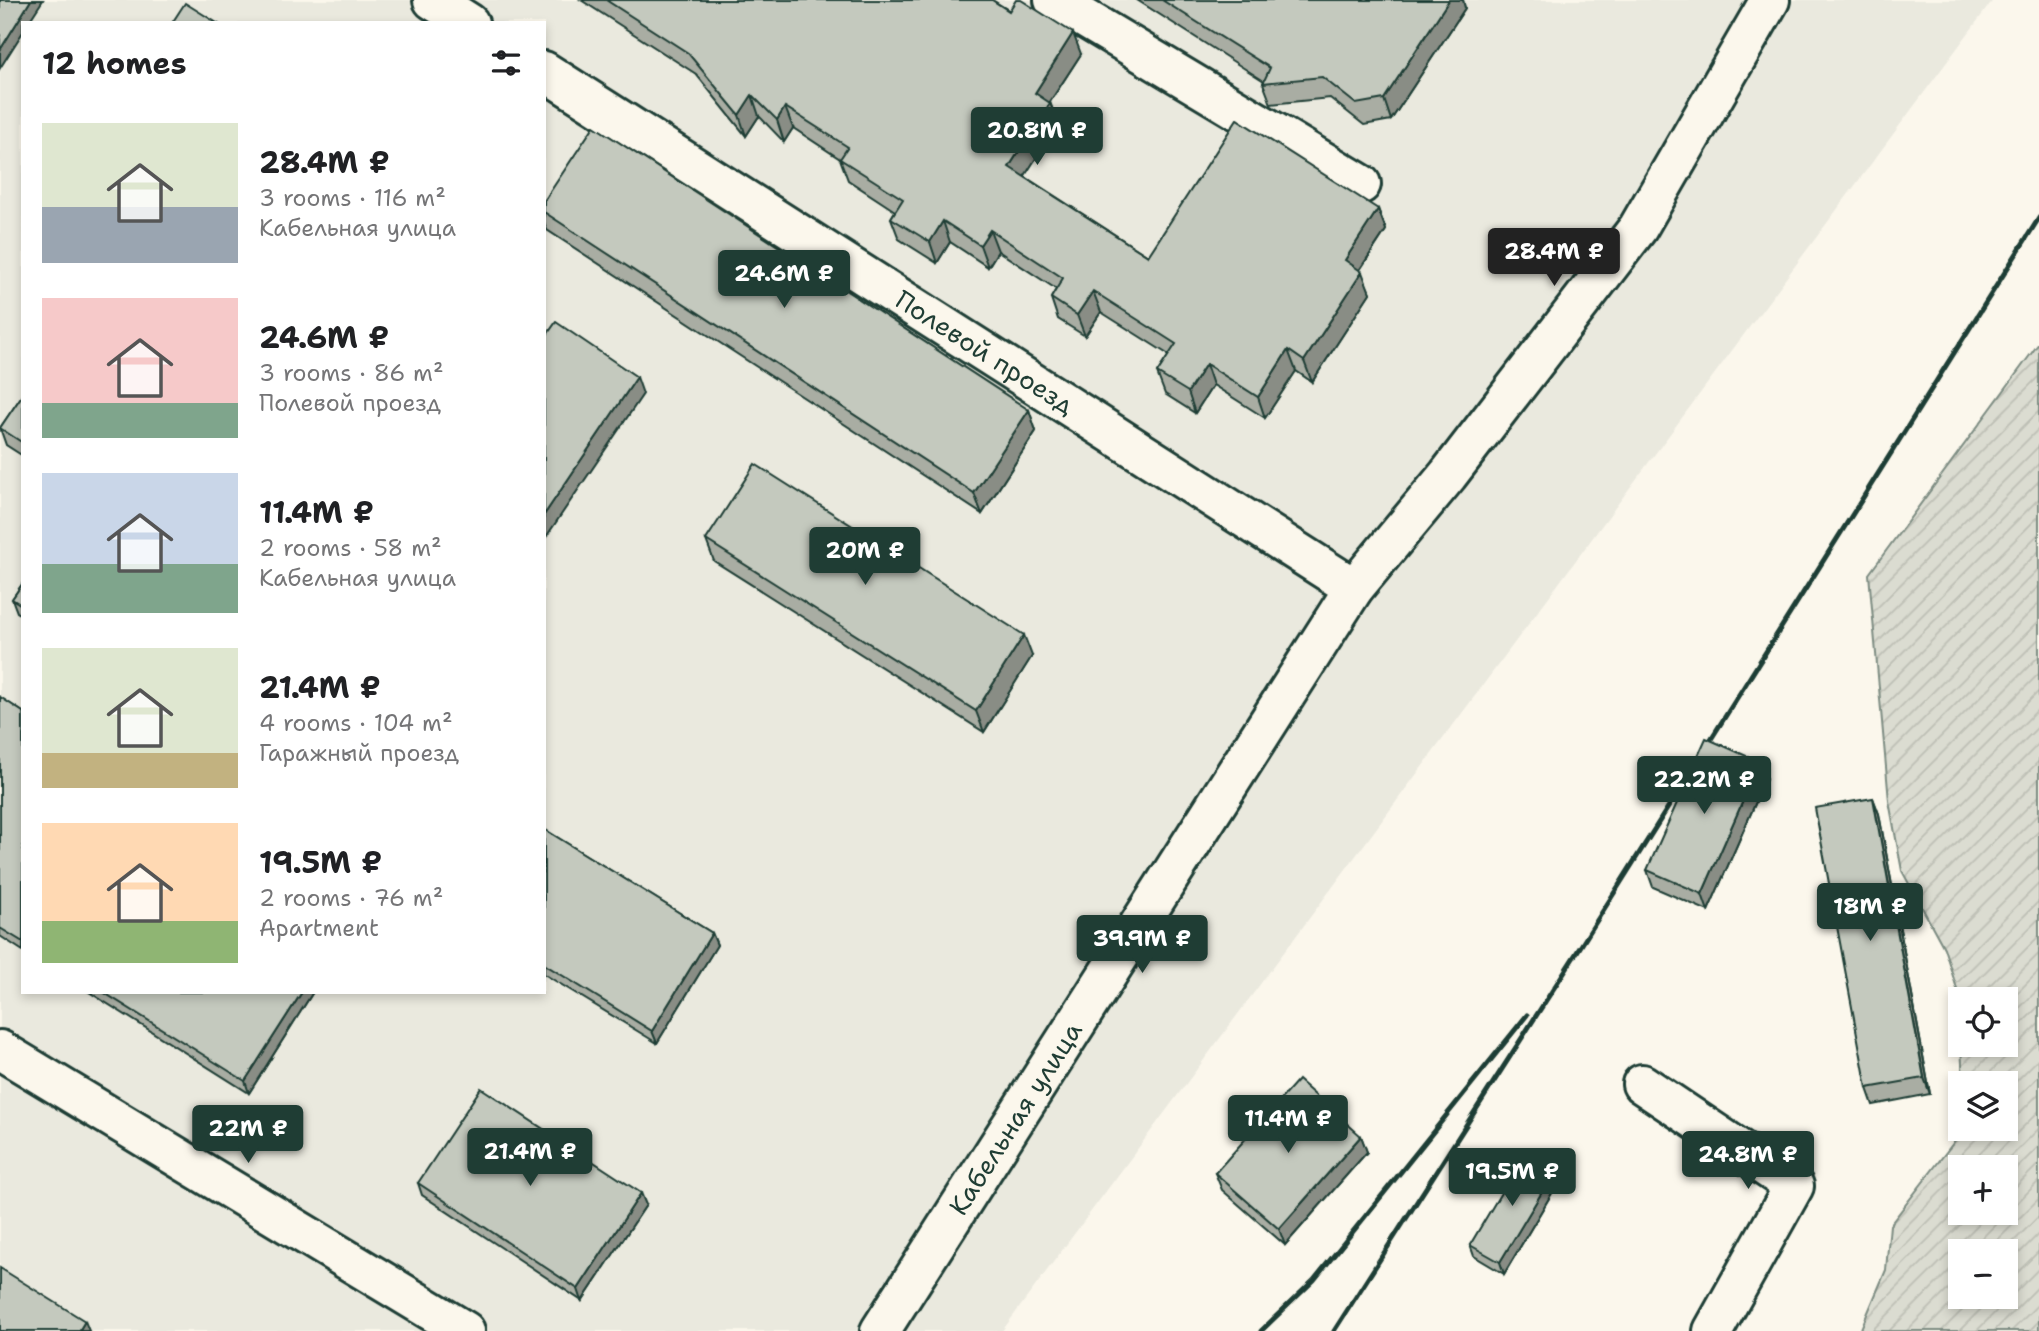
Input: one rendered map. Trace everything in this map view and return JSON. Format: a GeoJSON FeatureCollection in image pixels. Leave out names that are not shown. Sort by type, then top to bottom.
{"type":"FeatureCollection","features":[{"type":"Feature","properties":{"kind":"street"},"geometry":{"type":"LineString","coordinates":[[433,0],[465,21]]}},
{"type":"Feature","properties":{"kind":"street"},"geometry":{"type":"LineString","coordinates":[[1054,0],[1361,184]]}},
{"type":"Feature","properties":{"kind":"street","name":"Кабельная улица"},"geometry":{"type":"LineString","coordinates":[[880,1331],[1354,588],[1448,475],[1639,228],[1770,0]]}},
{"type":"Feature","properties":{"kind":"street","name":"Полевой проезд"},"geometry":{"type":"LineString","coordinates":[[546,72],[1354,588]]}},
{"type":"Feature","properties":{"kind":"street"},"geometry":{"type":"LineString","coordinates":[[0,1050],[465,1331]]}},
{"type":"Feature","properties":{"kind":"street"},"geometry":{"type":"LineString","coordinates":[[1642,1084],[1794,1186],[1713,1331]]}},
{"type":"Feature","properties":{"kind":"shaded area"},"geometry":{"type":"Polygon","coordinates":[[[0,0],[1993,0],[1002,1331],[0,1331],[0,0]]]}},
{"type":"Feature","properties":{"kind":"shaded area"},"geometry":{"type":"Polygon","coordinates":[[[2039,343],[2039,1331],[1860,1331],[1886,1270],[1890,1225],[1955,1141],[2018,1141],[2018,1071],[1962,1071],[1962,1057],[2018,1057],[2018,987],[1956,987],[1944,948],[1902,871],[1889,801],[1869,574],[2039,343]]]}},
{"type":"Feature","properties":{"kind":"building"},"geometry":{"type":"Polygon","coordinates":[[[0,0],[31,0],[0,50],[0,0]]]}},
{"type":"Feature","properties":{"kind":"building"},"geometry":{"type":"Polygon","coordinates":[[[606,0],[992,0],[1009,11],[1016,0],[1021,0],[1073,33],[1035,93],[1050,103],[1009,167],[1148,256],[1237,119],[1378,209],[1345,260],[1362,272],[1304,361],[1288,350],[1258,397],[1206,364],[1188,392],[1157,373],[1176,344],[1093,291],[1077,315],[1051,298],[1063,278],[990,230],[980,245],[943,221],[930,242],[891,218],[903,199],[840,159],[848,147],[785,107],[777,120],[752,95],[739,115],[688,53],[606,0]]]}},
{"type":"Feature","properties":{"kind":"building"},"geometry":{"type":"Polygon","coordinates":[[[1162,0],[1449,0],[1384,99],[1356,104],[1322,77],[1263,83],[1270,68],[1162,0]]]}},
{"type":"Feature","properties":{"kind":"building"},"geometry":{"type":"Polygon","coordinates":[[[185,3],[214,21],[173,21],[185,3]]]}},
{"type":"Feature","properties":{"kind":"building"},"geometry":{"type":"Polygon","coordinates":[[[594,126],[1029,410],[974,493],[546,213],[546,198],[594,126]]]}},
{"type":"Feature","properties":{"kind":"building"},"geometry":{"type":"Polygon","coordinates":[[[556,322],[637,377],[546,512],[546,336],[556,322]]]}},
{"type":"Feature","properties":{"kind":"building"},"geometry":{"type":"Polygon","coordinates":[[[21,397],[21,442],[0,428],[21,397]]]}},
{"type":"Feature","properties":{"kind":"building"},"geometry":{"type":"Polygon","coordinates":[[[755,464],[1024,635],[976,711],[706,540],[755,464]]]}},
{"type":"Feature","properties":{"kind":"building"},"geometry":{"type":"Polygon","coordinates":[[[21,586],[21,605],[12,599],[21,586]]]}},
{"type":"Feature","properties":{"kind":"building"},"geometry":{"type":"Polygon","coordinates":[[[0,697],[21,711],[21,941],[0,928],[0,697]]]}},
{"type":"Feature","properties":{"kind":"building"},"geometry":{"type":"Polygon","coordinates":[[[1706,738],[1760,762],[1702,894],[1647,870],[1706,738]]]}},
{"type":"Feature","properties":{"kind":"building"},"geometry":{"type":"Polygon","coordinates":[[[1873,798],[1924,1078],[1867,1088],[1815,808],[1873,798]]]}},
{"type":"Feature","properties":{"kind":"building"},"geometry":{"type":"Polygon","coordinates":[[[546,830],[712,933],[652,1031],[546,965],[546,830]]]}},
{"type":"Feature","properties":{"kind":"building"},"geometry":{"type":"Polygon","coordinates":[[[106,994],[301,994],[245,1081],[106,994]]]}},
{"type":"Feature","properties":{"kind":"building"},"geometry":{"type":"Polygon","coordinates":[[[1298,1080],[1361,1136],[1279,1229],[1215,1173],[1298,1080]]]}},
{"type":"Feature","properties":{"kind":"building"},"geometry":{"type":"Polygon","coordinates":[[[481,1088],[641,1193],[578,1289],[418,1183],[481,1088]]]}},
{"type":"Feature","properties":{"kind":"building"},"geometry":{"type":"Polygon","coordinates":[[[1524,1154],[1554,1172],[1500,1262],[1470,1245],[1524,1154]]]}},
{"type":"Feature","properties":{"kind":"building"},"geometry":{"type":"Polygon","coordinates":[[[0,1268],[85,1321],[79,1331],[0,1331],[0,1268]]]}},
{"type":"Feature","properties":{"kind":"railway"},"geometry":{"type":"LineString","coordinates":[[1334,1331],[1577,952],[2039,218]]}},
{"type":"Feature","properties":{"kind":"railway"},"geometry":{"type":"LineString","coordinates":[[1261,1331],[1314,1280],[1527,1015]]}}]}
